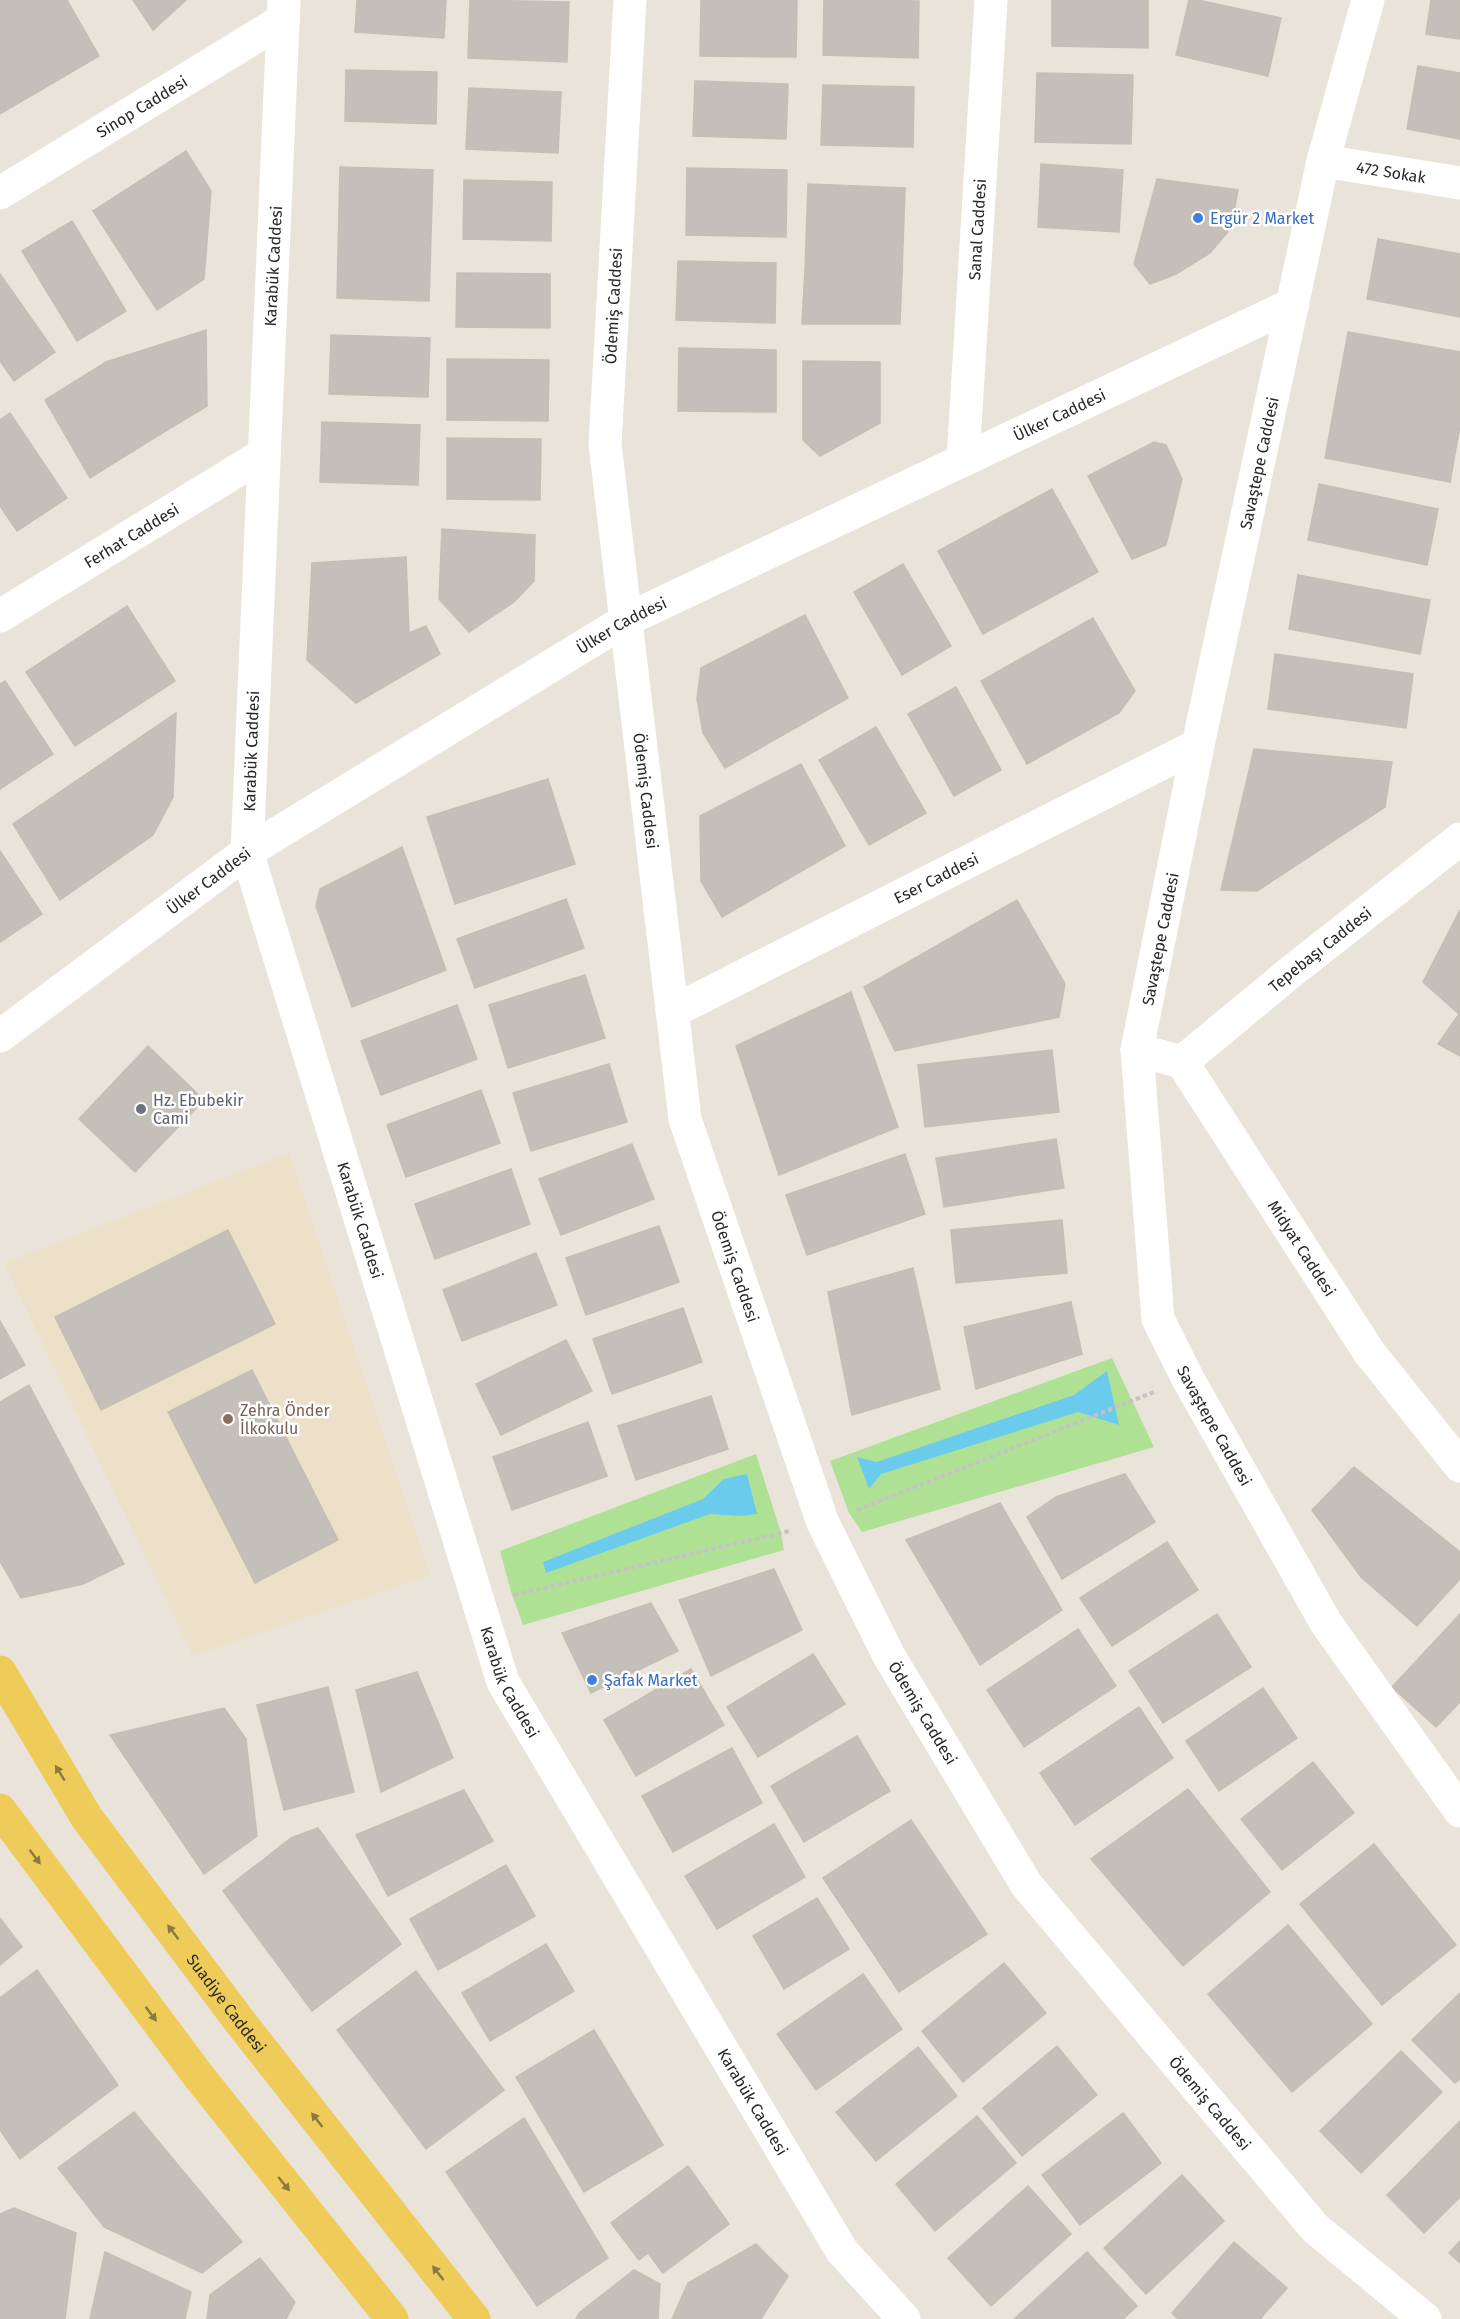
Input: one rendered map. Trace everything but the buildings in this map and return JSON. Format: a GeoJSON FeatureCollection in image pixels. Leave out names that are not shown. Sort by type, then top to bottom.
{"type":"FeatureCollection","features":[{"type":"Feature","properties":{"kind":"main road","name":"Suadiye Caddesi"},"geometry":{"type":"LineString","coordinates":[[0,1672],[87,1818],[241,2023],[474,2319]]}},
{"type":"Feature","properties":{"kind":"main road"},"geometry":{"type":"LineString","coordinates":[[0,1810],[197,2074],[392,2319]]}},
{"type":"Feature","properties":{"kind":"street","name":"Ödemiş Caddesi"},"geometry":{"type":"LineString","coordinates":[[630,0],[605,444],[685,1119],[823,1523],[889,1656],[1026,1884],[1315,2228],[1425,2319]]}},
{"type":"Feature","properties":{"kind":"street","name":"Sanal Caddesi"},"geometry":{"type":"LineString","coordinates":[[963,460],[992,0]]}},
{"type":"Feature","properties":{"kind":"street","name":"Savaştepe Caddesi"},"geometry":{"type":"LineString","coordinates":[[1368,0],[1323,161],[1198,744],[1137,1050],[1158,1319],[1188,1379],[1326,1623],[1460,1811]]}},
{"type":"Feature","properties":{"kind":"street","name":"Sinop Caddesi"},"geometry":{"type":"LineString","coordinates":[[0,193],[284,10]]}},
{"type":"Feature","properties":{"kind":"street","name":"Karabük Caddesi"},"geometry":{"type":"LineString","coordinates":[[284,10],[247,852],[503,1682],[842,2251],[904,2319]]}},
{"type":"Feature","properties":{"kind":"street","name":"472 Sokak"},"geometry":{"type":"LineString","coordinates":[[1323,161],[1460,183]]}},
{"type":"Feature","properties":{"kind":"street","name":"Ülker Caddesi"},"geometry":{"type":"LineString","coordinates":[[0,1036],[247,852],[626,620],[1293,304]]}},
{"type":"Feature","properties":{"kind":"street","name":"Ferhat Caddesi"},"geometry":{"type":"LineString","coordinates":[[0,616],[264,454]]}},
{"type":"Feature","properties":{"kind":"street","name":"Eser Caddesi"},"geometry":{"type":"LineString","coordinates":[[672,1012],[1198,744]]}},
{"type":"Feature","properties":{"kind":"street","name":"Tepebaşı Caddesi"},"geometry":{"type":"LineString","coordinates":[[1182,1062],[1292,971],[1460,839]]}},
{"type":"Feature","properties":{"kind":"street"},"geometry":{"type":"LineString","coordinates":[[1137,1050],[1182,1062]]}},
{"type":"Feature","properties":{"kind":"street","name":"Midyat Caddesi"},"geometry":{"type":"LineString","coordinates":[[1182,1062],[1369,1352],[1460,1466]]}},
{"type":"Feature","properties":{"kind":"shaded area","name":"Zehra Önder İlkokulu"},"geometry":{"type":"Polygon","coordinates":[[[289,1153],[430,1575],[193,1656],[4,1263],[289,1153]]]}},
{"type":"Feature","properties":{"kind":"green space"},"geometry":{"type":"Polygon","coordinates":[[[1112,1358],[1154,1447],[862,1532],[849,1513],[830,1461],[1112,1358]]]}},
{"type":"Feature","properties":{"kind":"green space"},"geometry":{"type":"Polygon","coordinates":[[[756,1454],[781,1533],[784,1550],[523,1625],[500,1551],[756,1454]]]}},
{"type":"Feature","properties":{"kind":"water"},"geometry":{"type":"Polygon","coordinates":[[[1107,1371],[1119,1425],[1078,1412],[881,1474],[869,1489],[857,1457],[877,1462],[1074,1395],[1107,1371]]]}},
{"type":"Feature","properties":{"kind":"water"},"geometry":{"type":"Polygon","coordinates":[[[747,1474],[757,1514],[740,1516],[710,1514],[546,1573],[543,1562],[703,1499],[724,1479],[747,1474]]]}},
{"type":"Feature","properties":{"kind":"place","name":"Ergür 2 Market"},"geometry":{"type":"Point","coordinates":[1198,218]}},
{"type":"Feature","properties":{"kind":"place","name":"Hz. Ebubekir Cami"},"geometry":{"type":"Point","coordinates":[141,1109]}},
{"type":"Feature","properties":{"kind":"place","name":"Zehra Önder İlkokulu"},"geometry":{"type":"Point","coordinates":[228,1419]}},
{"type":"Feature","properties":{"kind":"place","name":"Şafak Market"},"geometry":{"type":"Point","coordinates":[592,1680]}}]}
